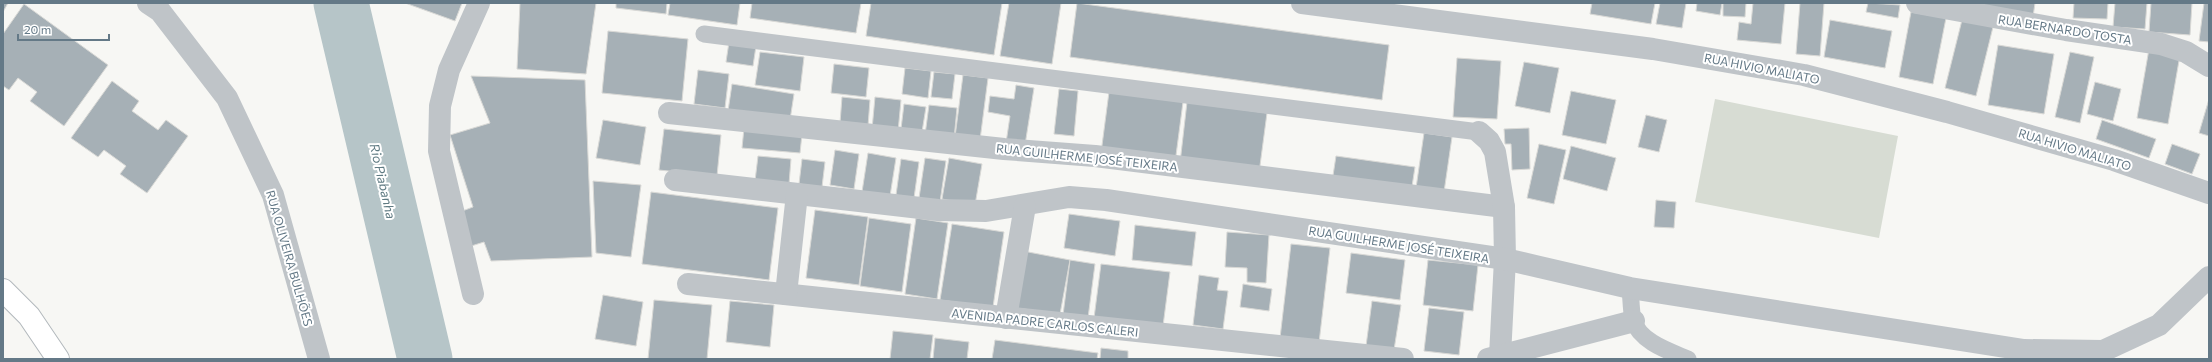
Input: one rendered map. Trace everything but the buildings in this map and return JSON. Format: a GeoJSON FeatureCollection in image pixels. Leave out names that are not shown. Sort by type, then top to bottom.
{"type":"FeatureCollection","features":[{"type":"Feature","properties":{"kind":"main road"},"geometry":{"type":"LineString","coordinates":[[3,290],[29,316],[58,359]]}},
{"type":"Feature","properties":{"kind":"street","name":"RUA OLIVEIRA BULHÕES"},"geometry":{"type":"LineString","coordinates":[[148,3],[160,11],[227,98],[273,195],[319,359]]}},
{"type":"Feature","properties":{"kind":"street"},"geometry":{"type":"LineString","coordinates":[[473,294],[439,151],[440,106],[449,70],[479,3]]}},
{"type":"Feature","properties":{"kind":"street","name":"RUA HIVIO MALIATO"},"geometry":{"type":"LineString","coordinates":[[1302,3],[1653,48],[1804,74],[1947,112],[2114,160],[2209,193]]}},
{"type":"Feature","properties":{"kind":"street","name":"RUA BERNARDO TOSTA"},"geometry":{"type":"LineString","coordinates":[[1916,3],[2066,30],[2161,44],[2186,52],[2209,66]]}},
{"type":"Feature","properties":{"kind":"street","name":"RUA GUILHERME JOSÉ TEIXEIRA"},"geometry":{"type":"LineString","coordinates":[[669,113],[1004,149],[1095,156],[1504,207]]}},
{"type":"Feature","properties":{"kind":"street"},"geometry":{"type":"LineString","coordinates":[[1479,132],[1489,141],[1495,152],[1504,207],[1505,259],[1494,358],[1634,321]]}},
{"type":"Feature","properties":{"kind":"street","name":"RUA GUILHERME JOSÉ TEIXEIRA"},"geometry":{"type":"LineString","coordinates":[[675,180],[938,210],[986,211],[1025,206],[1069,197],[1106,200],[1505,259],[1630,288],[2024,350],[2103,351],[2159,325],[2209,277]]}},
{"type":"Feature","properties":{"kind":"street"},"geometry":{"type":"LineString","coordinates":[[786,294],[797,194]]}},
{"type":"Feature","properties":{"kind":"street"},"geometry":{"type":"LineString","coordinates":[[1006,318],[1025,206]]}},
{"type":"Feature","properties":{"kind":"street","name":"AVENIDA PADRE CARLOS CALERI"},"geometry":{"type":"LineString","coordinates":[[688,284],[1403,359]]}},
{"type":"Feature","properties":{"kind":"lane"},"geometry":{"type":"LineString","coordinates":[[704,34],[1479,132]]}},
{"type":"Feature","properties":{"kind":"lane"},"geometry":{"type":"LineString","coordinates":[[1630,288],[1634,321],[1645,336],[1661,348],[1688,359]]}},
{"type":"Feature","properties":{"kind":"shaded area"},"geometry":{"type":"Polygon","coordinates":[[[1715,99],[1898,136],[1879,238],[1695,202],[1715,99]]]}},
{"type":"Feature","properties":{"kind":"waterway","name":"Rio Piabanha"},"geometry":{"type":"LineString","coordinates":[[341,3],[425,359]]}}]}
